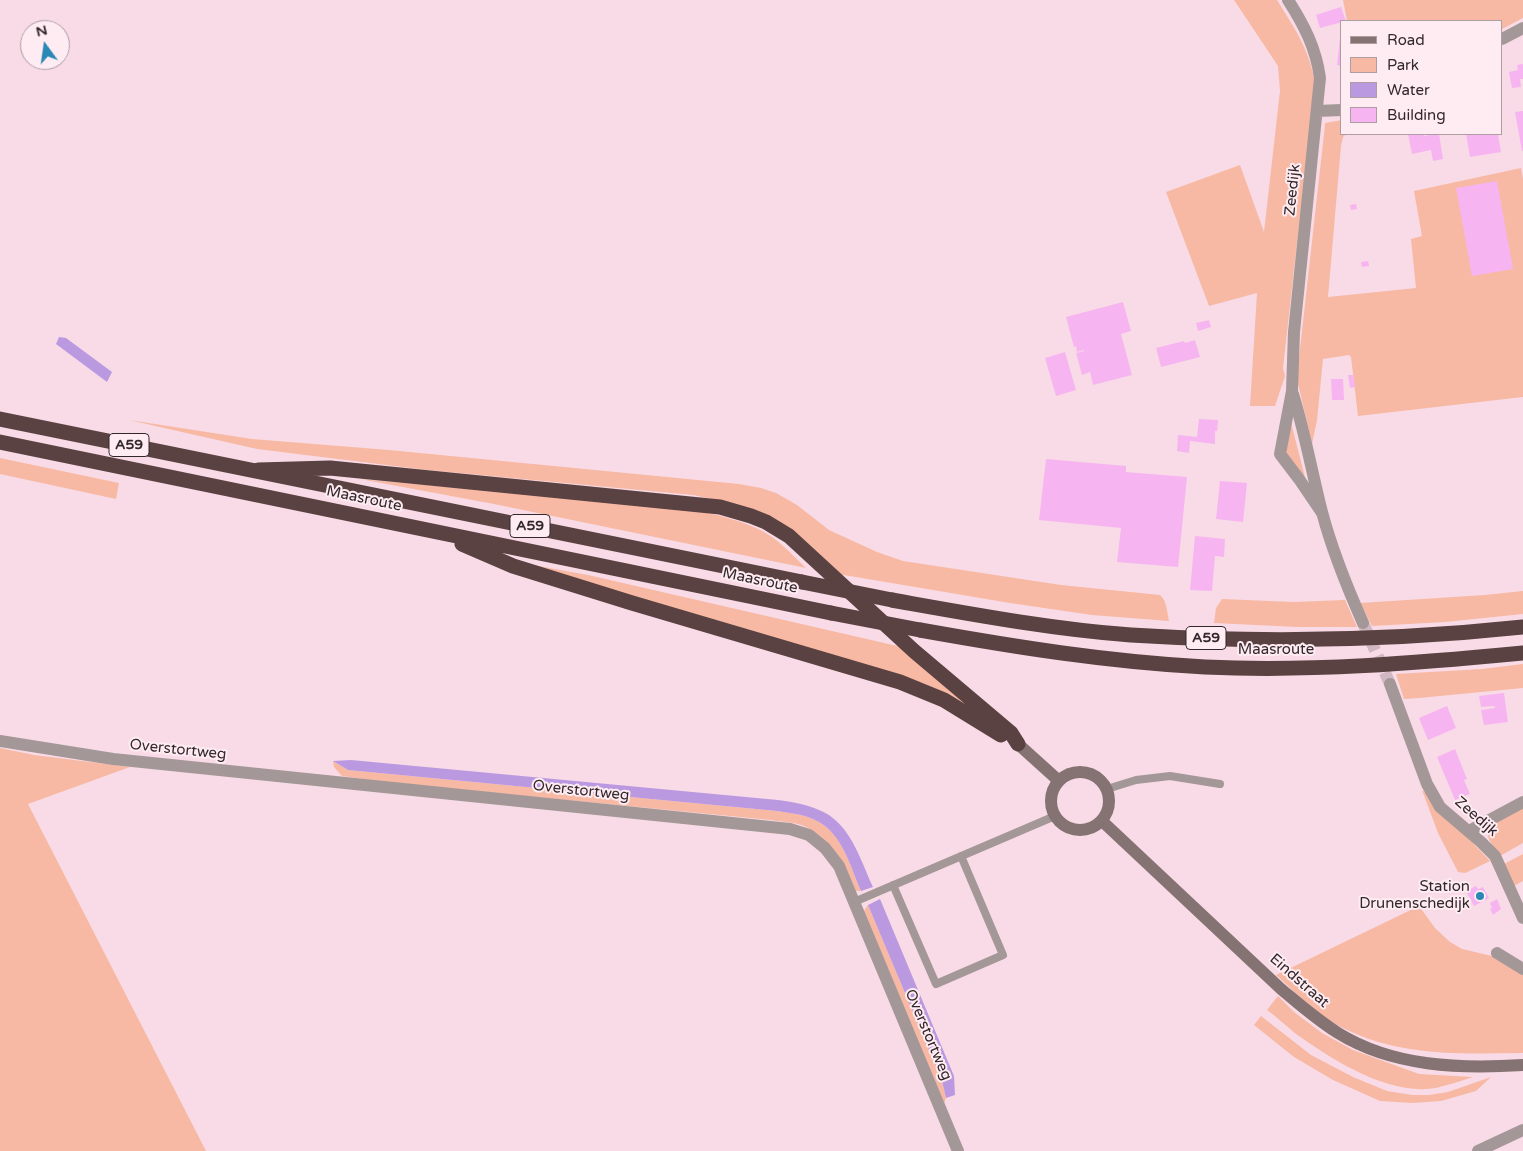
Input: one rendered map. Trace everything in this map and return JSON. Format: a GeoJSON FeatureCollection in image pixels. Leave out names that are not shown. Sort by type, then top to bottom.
{"type":"FeatureCollection","features":[{"type":"Feature","properties":{"kind":"highway","name":"Maasroute"},"geometry":{"type":"LineString","coordinates":[[0,419],[892,600],[999,619],[1070,629],[1130,635],[1198,638],[1346,640],[1414,637],[1523,627]]}},
{"type":"Feature","properties":{"kind":"highway","name":"Maasroute"},"geometry":{"type":"LineString","coordinates":[[0,442],[831,613],[1063,654],[1129,662],[1207,667],[1292,668],[1416,663],[1523,653]]}},
{"type":"Feature","properties":{"kind":"highway","name":"A59"},"geometry":{"type":"LineString","coordinates":[[258,470],[330,468],[720,507],[739,512],[772,526],[801,545],[914,650],[1011,733],[1018,744]]}},
{"type":"Feature","properties":{"kind":"highway","name":"A59"},"geometry":{"type":"LineString","coordinates":[[430,531],[522,569],[900,682],[944,700],[1018,744]]}},
{"type":"Feature","properties":{"kind":"main road"},"geometry":{"type":"LineString","coordinates":[[1018,744],[1059,781]]}},
{"type":"Feature","properties":{"kind":"main road"},"geometry":{"type":"LineString","coordinates":[[1077,771],[1087,772],[1097,776],[1107,789],[1110,803],[1108,813],[1093,828],[1083,831],[1067,827],[1055,816],[1051,807],[1053,788],[1067,774],[1077,771]]}},
{"type":"Feature","properties":{"kind":"main road","name":"Eindstraat"},"geometry":{"type":"LineString","coordinates":[[1102,821],[1281,989],[1339,1034],[1388,1055],[1430,1064],[1463,1066],[1523,1065]]}},
{"type":"Feature","properties":{"kind":"street","name":"Zeedijk"},"geometry":{"type":"LineString","coordinates":[[1288,0],[1314,47],[1320,78],[1294,332],[1292,391],[1280,454],[1322,513]]}},
{"type":"Feature","properties":{"kind":"street"},"geometry":{"type":"LineString","coordinates":[[1503,38],[1523,28]]}},
{"type":"Feature","properties":{"kind":"street"},"geometry":{"type":"LineString","coordinates":[[1318,111],[1340,110]]}},
{"type":"Feature","properties":{"kind":"street","name":"Zeedijk"},"geometry":{"type":"LineString","coordinates":[[1292,391],[1302,422],[1322,513],[1343,578],[1363,623]]}},
{"type":"Feature","properties":{"kind":"street","name":"Zeedijk"},"geometry":{"type":"LineString","coordinates":[[1390,684],[1426,784],[1440,807],[1495,856],[1523,918]]}},
{"type":"Feature","properties":{"kind":"street","name":"Overstortweg"},"geometry":{"type":"LineString","coordinates":[[0,741],[113,759],[790,829],[809,835],[825,848],[839,866],[958,1151]]}},
{"type":"Feature","properties":{"kind":"street"},"geometry":{"type":"LineString","coordinates":[[1469,831],[1523,802]]}},
{"type":"Feature","properties":{"kind":"street"},"geometry":{"type":"LineString","coordinates":[[1497,954],[1523,969]]}},
{"type":"Feature","properties":{"kind":"street"},"geometry":{"type":"LineString","coordinates":[[1478,1151],[1523,1130]]}},
{"type":"Feature","properties":{"kind":"lane"},"geometry":{"type":"LineString","coordinates":[[1107,789],[1136,780],[1170,776],[1220,784]]}},
{"type":"Feature","properties":{"kind":"lane"},"geometry":{"type":"LineString","coordinates":[[854,902],[1055,816]]}},
{"type":"Feature","properties":{"kind":"lane"},"geometry":{"type":"LineString","coordinates":[[893,885],[936,984],[1003,955],[961,856]]}},
{"type":"Feature","properties":{"kind":"green space"},"geometry":{"type":"Polygon","coordinates":[[[1234,0],[1277,0],[1305,48],[1315,82],[1283,368],[1285,376],[1275,406],[1250,406],[1257,293],[1209,306],[1166,192],[1240,165],[1264,232],[1280,91],[1278,66],[1234,0]]]}},
{"type":"Feature","properties":{"kind":"green space"},"geometry":{"type":"Polygon","coordinates":[[[1343,0],[1523,0],[1523,18],[1503,28],[1503,20],[1347,20],[1343,0]]]}},
{"type":"Feature","properties":{"kind":"green space"},"geometry":{"type":"Polygon","coordinates":[[[1340,120],[1340,135],[1345,135],[1341,146],[1328,297],[1416,288],[1411,239],[1422,236],[1414,191],[1521,168],[1523,179],[1523,397],[1358,416],[1351,357],[1349,355],[1323,359],[1317,420],[1312,444],[1297,379],[1325,123],[1340,120]]]}},
{"type":"Feature","properties":{"kind":"green space"},"geometry":{"type":"Polygon","coordinates":[[[1289,415],[1307,485],[1287,456],[1283,444],[1289,415]]]}},
{"type":"Feature","properties":{"kind":"green space"},"geometry":{"type":"Polygon","coordinates":[[[129,420],[252,439],[389,450],[739,484],[761,488],[776,493],[797,505],[829,530],[877,552],[903,561],[1061,585],[1160,595],[1165,603],[1169,621],[1092,615],[838,574],[722,501],[693,495],[427,470],[257,449],[129,420]]]}},
{"type":"Feature","properties":{"kind":"green space"},"geometry":{"type":"Polygon","coordinates":[[[0,458],[119,483],[116,499],[0,474],[0,458]]]}},
{"type":"Feature","properties":{"kind":"green space"},"geometry":{"type":"Polygon","coordinates":[[[360,479],[655,505],[697,511],[737,521],[763,531],[783,546],[806,568],[494,504],[360,479]]]}},
{"type":"Feature","properties":{"kind":"green space"},"geometry":{"type":"Polygon","coordinates":[[[511,561],[588,575],[906,648],[991,722],[923,684],[511,561]]]}},
{"type":"Feature","properties":{"kind":"green space"},"geometry":{"type":"Polygon","coordinates":[[[1523,591],[1523,614],[1445,622],[1372,626],[1360,603],[1485,595],[1523,591]]]}},
{"type":"Feature","properties":{"kind":"green space"},"geometry":{"type":"Polygon","coordinates":[[[1222,599],[1293,602],[1345,600],[1357,627],[1298,627],[1214,623],[1216,608],[1222,599]]]}},
{"type":"Feature","properties":{"kind":"green space"},"geometry":{"type":"Polygon","coordinates":[[[1523,664],[1523,688],[1419,698],[1404,699],[1396,674],[1482,669],[1523,664]]]}},
{"type":"Feature","properties":{"kind":"green space"},"geometry":{"type":"Polygon","coordinates":[[[0,748],[34,755],[130,767],[28,804],[206,1151],[0,1151],[0,748]]]}},
{"type":"Feature","properties":{"kind":"green space"},"geometry":{"type":"Polygon","coordinates":[[[333,761],[348,770],[777,811],[801,815],[824,825],[839,841],[861,891],[854,891],[841,863],[830,846],[815,832],[798,824],[392,783],[342,776],[334,767],[333,761]]]}},
{"type":"Feature","properties":{"kind":"green space"},"geometry":{"type":"Polygon","coordinates":[[[1422,790],[1490,861],[1465,873],[1458,872],[1438,833],[1422,790]]]}},
{"type":"Feature","properties":{"kind":"green space"},"geometry":{"type":"Polygon","coordinates":[[[1523,807],[1523,843],[1500,856],[1489,838],[1489,826],[1523,807]]]}},
{"type":"Feature","properties":{"kind":"green space"},"geometry":{"type":"Polygon","coordinates":[[[1523,854],[1523,881],[1514,886],[1504,864],[1523,854]]]}},
{"type":"Feature","properties":{"kind":"green space"},"geometry":{"type":"Polygon","coordinates":[[[868,905],[942,1081],[946,1098],[944,1104],[863,912],[868,905]]]}},
{"type":"Feature","properties":{"kind":"green space"},"geometry":{"type":"Polygon","coordinates":[[[1419,906],[1435,928],[1450,942],[1462,949],[1492,956],[1523,975],[1523,1053],[1449,1053],[1425,1051],[1378,1042],[1332,1022],[1310,1006],[1276,975],[1419,906]]]}},
{"type":"Feature","properties":{"kind":"green space"},"geometry":{"type":"Polygon","coordinates":[[[1278,996],[1294,1012],[1322,1033],[1353,1050],[1419,1074],[1473,1077],[1436,1088],[1418,1089],[1399,1087],[1362,1074],[1327,1055],[1296,1034],[1267,1010],[1278,996]]]}},
{"type":"Feature","properties":{"kind":"green space"},"geometry":{"type":"Polygon","coordinates":[[[1261,1016],[1311,1055],[1353,1077],[1387,1091],[1412,1095],[1429,1095],[1448,1092],[1491,1077],[1476,1091],[1441,1101],[1413,1103],[1380,1101],[1333,1080],[1294,1057],[1254,1025],[1261,1016]]]}},
{"type":"Feature","properties":{"kind":"water"},"geometry":{"type":"Polygon","coordinates":[[[59,337],[66,338],[112,372],[107,382],[56,344],[59,337]]]}},
{"type":"Feature","properties":{"kind":"water"},"geometry":{"type":"Polygon","coordinates":[[[351,760],[794,802],[819,810],[839,823],[853,843],[873,887],[861,891],[839,841],[824,825],[801,815],[777,811],[348,770],[333,761],[351,760]]]}},
{"type":"Feature","properties":{"kind":"water"},"geometry":{"type":"Polygon","coordinates":[[[880,899],[954,1076],[955,1095],[946,1098],[942,1081],[868,905],[880,899]]]}},
{"type":"Feature","properties":{"kind":"building"},"geometry":{"type":"Polygon","coordinates":[[[1341,7],[1346,20],[1340,20],[1340,23],[1320,28],[1316,15],[1341,7]]]}},
{"type":"Feature","properties":{"kind":"building"},"geometry":{"type":"Polygon","coordinates":[[[1340,38],[1340,66],[1337,65],[1340,38]]]}},
{"type":"Feature","properties":{"kind":"building"},"geometry":{"type":"Polygon","coordinates":[[[1523,64],[1523,79],[1520,79],[1521,87],[1512,88],[1509,72],[1518,70],[1517,65],[1523,64]]]}},
{"type":"Feature","properties":{"kind":"building"},"geometry":{"type":"Polygon","coordinates":[[[1523,111],[1523,151],[1522,151],[1515,112],[1523,111]]]}},
{"type":"Feature","properties":{"kind":"building"},"geometry":{"type":"Polygon","coordinates":[[[1408,135],[1439,135],[1443,159],[1433,161],[1431,150],[1412,154],[1408,135]]]}},
{"type":"Feature","properties":{"kind":"building"},"geometry":{"type":"Polygon","coordinates":[[[1466,135],[1498,135],[1501,152],[1470,157],[1466,135]]]}},
{"type":"Feature","properties":{"kind":"building"},"geometry":{"type":"Polygon","coordinates":[[[1497,181],[1513,269],[1472,276],[1456,188],[1497,181]]]}},
{"type":"Feature","properties":{"kind":"building"},"geometry":{"type":"Polygon","coordinates":[[[1356,204],[1357,209],[1351,210],[1350,205],[1356,204]]]}},
{"type":"Feature","properties":{"kind":"building"},"geometry":{"type":"Polygon","coordinates":[[[1368,261],[1369,266],[1362,267],[1361,262],[1368,261]]]}},
{"type":"Feature","properties":{"kind":"building"},"geometry":{"type":"Polygon","coordinates":[[[1123,302],[1131,331],[1121,334],[1132,375],[1093,385],[1090,372],[1082,375],[1076,353],[1084,350],[1077,352],[1076,346],[1074,347],[1066,317],[1123,302]]]}},
{"type":"Feature","properties":{"kind":"building"},"geometry":{"type":"Polygon","coordinates":[[[1209,320],[1211,327],[1198,331],[1196,323],[1209,320]]]}},
{"type":"Feature","properties":{"kind":"building"},"geometry":{"type":"Polygon","coordinates":[[[1195,340],[1200,357],[1161,367],[1156,348],[1195,340]]]}},
{"type":"Feature","properties":{"kind":"building"},"geometry":{"type":"Polygon","coordinates":[[[1065,352],[1076,390],[1056,396],[1045,358],[1065,352]]]}},
{"type":"Feature","properties":{"kind":"building"},"geometry":{"type":"Polygon","coordinates":[[[1348,375],[1353,375],[1355,387],[1350,388],[1348,375]]]}},
{"type":"Feature","properties":{"kind":"building"},"geometry":{"type":"Polygon","coordinates":[[[1331,379],[1343,379],[1344,400],[1332,400],[1331,379]]]}},
{"type":"Feature","properties":{"kind":"building"},"geometry":{"type":"Polygon","coordinates":[[[1199,419],[1218,420],[1217,431],[1215,431],[1215,444],[1190,441],[1189,453],[1177,451],[1178,435],[1197,437],[1199,419]]]}},
{"type":"Feature","properties":{"kind":"building"},"geometry":{"type":"Polygon","coordinates":[[[1046,459],[1126,466],[1126,472],[1187,477],[1178,567],[1117,562],[1121,528],[1039,520],[1046,459]]]}},
{"type":"Feature","properties":{"kind":"building"},"geometry":{"type":"Polygon","coordinates":[[[1220,481],[1247,483],[1243,522],[1216,519],[1220,481]]]}},
{"type":"Feature","properties":{"kind":"building"},"geometry":{"type":"Polygon","coordinates":[[[1195,536],[1225,539],[1224,557],[1215,556],[1212,591],[1190,590],[1195,536]]]}},
{"type":"Feature","properties":{"kind":"building"},"geometry":{"type":"Polygon","coordinates":[[[1504,693],[1508,722],[1484,725],[1481,710],[1495,708],[1494,706],[1481,707],[1479,696],[1504,693]]]}},
{"type":"Feature","properties":{"kind":"building"},"geometry":{"type":"Polygon","coordinates":[[[1447,706],[1456,728],[1428,740],[1419,718],[1447,706]]]}},
{"type":"Feature","properties":{"kind":"building"},"geometry":{"type":"Polygon","coordinates":[[[1455,749],[1467,779],[1464,780],[1470,794],[1455,800],[1437,757],[1455,749]]]}},
{"type":"Feature","properties":{"kind":"building"},"geometry":{"type":"Polygon","coordinates":[[[1476,886],[1478,889],[1483,887],[1489,898],[1474,906],[1466,891],[1476,886]]]}},
{"type":"Feature","properties":{"kind":"building"},"geometry":{"type":"Polygon","coordinates":[[[1497,899],[1501,909],[1493,915],[1490,903],[1497,899]]]}},
{"type":"Feature","properties":{"kind":"tunnel"},"geometry":{"type":"LineString","coordinates":[[1363,623],[1390,684]]}},
{"type":"Feature","properties":{"kind":"place","name":"Station Drunenschedijk"},"geometry":{"type":"Point","coordinates":[1480,896]}}]}
